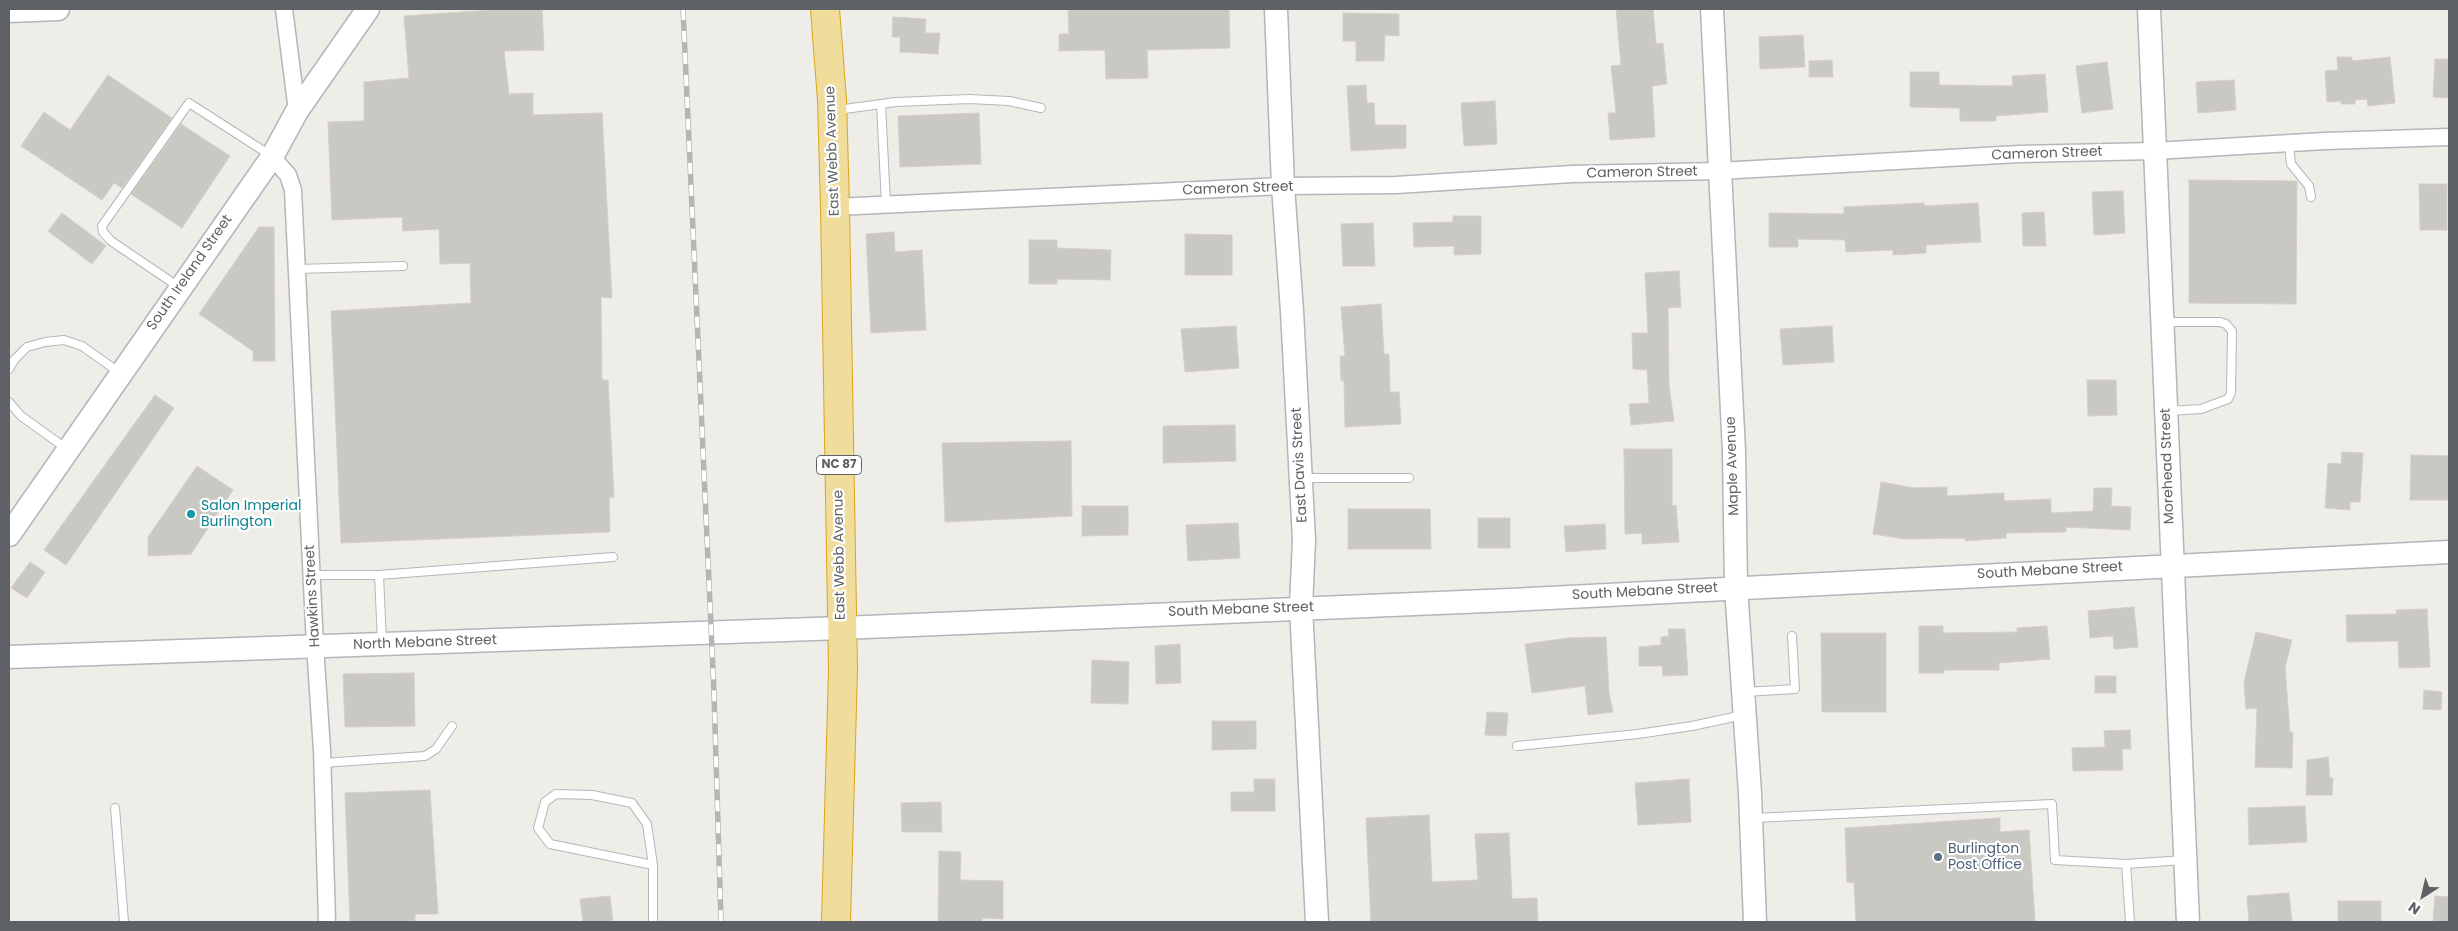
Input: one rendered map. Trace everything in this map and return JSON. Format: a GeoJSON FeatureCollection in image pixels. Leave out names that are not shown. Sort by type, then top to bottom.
{"type":"FeatureCollection","features":[{"type":"Feature","properties":{"kind":"highway","name":"East Webb Avenue"},"geometry":{"type":"LineString","coordinates":[[825,9],[832,111],[835,207],[842,628],[841,755],[836,922]]}},
{"type":"Feature","properties":{"kind":"street"},"geometry":{"type":"LineString","coordinates":[[9,11],[58,9]]}},
{"type":"Feature","properties":{"kind":"street"},"geometry":{"type":"LineString","coordinates":[[284,9],[296,111]]}},
{"type":"Feature","properties":{"kind":"street","name":"South Ireland Street"},"geometry":{"type":"LineString","coordinates":[[9,535],[272,157],[296,111],[368,9]]}},
{"type":"Feature","properties":{"kind":"street","name":"East Davis Street"},"geometry":{"type":"LineString","coordinates":[[1276,9],[1283,186],[1304,540],[1301,607],[1317,922]]}},
{"type":"Feature","properties":{"kind":"street","name":"Maple Avenue"},"geometry":{"type":"LineString","coordinates":[[1712,9],[1734,452],[1736,587],[1751,818],[1755,922]]}},
{"type":"Feature","properties":{"kind":"street","name":"Morehead Street"},"geometry":{"type":"LineString","coordinates":[[2150,9],[2164,322],[2171,565],[2188,922]]}},
{"type":"Feature","properties":{"kind":"street","name":"Cameron Street"},"geometry":{"type":"LineString","coordinates":[[835,207],[1283,186],[1396,185],[1572,174],[1720,171],[2019,154],[2155,151],[2289,143],[2449,137]]}},
{"type":"Feature","properties":{"kind":"street","name":"Hawkins Street"},"geometry":{"type":"LineString","coordinates":[[272,157],[288,175],[293,190],[322,763],[327,922]]}},
{"type":"Feature","properties":{"kind":"street","name":"South Mebane Street"},"geometry":{"type":"LineString","coordinates":[[842,628],[1301,607],[1510,600],[2449,552]]}},
{"type":"Feature","properties":{"kind":"street","name":"North Mebane Street"},"geometry":{"type":"LineString","coordinates":[[9,657],[619,634],[842,628]]}},
{"type":"Feature","properties":{"kind":"lane"},"geometry":{"type":"LineString","coordinates":[[832,111],[881,104],[969,99],[1009,101],[1041,108]]}},
{"type":"Feature","properties":{"kind":"lane"},"geometry":{"type":"LineString","coordinates":[[180,288],[111,241],[102,232],[102,226],[189,103],[272,157]]}},
{"type":"Feature","properties":{"kind":"lane"},"geometry":{"type":"LineString","coordinates":[[881,104],[886,204]]}},
{"type":"Feature","properties":{"kind":"lane"},"geometry":{"type":"LineString","coordinates":[[2289,143],[2291,164],[2310,186],[2312,197]]}},
{"type":"Feature","properties":{"kind":"lane"},"geometry":{"type":"LineString","coordinates":[[297,269],[403,266]]}},
{"type":"Feature","properties":{"kind":"lane"},"geometry":{"type":"LineString","coordinates":[[2164,322],[2220,322],[2226,324],[2232,331],[2231,393],[2228,399],[2202,409],[2167,411]]}},
{"type":"Feature","properties":{"kind":"lane"},"geometry":{"type":"LineString","coordinates":[[9,369],[14,360],[26,348],[45,342],[64,340],[82,346],[120,373]]}},
{"type":"Feature","properties":{"kind":"lane"},"geometry":{"type":"LineString","coordinates":[[9,402],[21,416],[68,450]]}},
{"type":"Feature","properties":{"kind":"lane"},"geometry":{"type":"LineString","coordinates":[[1301,478],[1409,478]]}},
{"type":"Feature","properties":{"kind":"lane"},"geometry":{"type":"LineString","coordinates":[[312,574],[379,575],[613,557]]}},
{"type":"Feature","properties":{"kind":"lane"},"geometry":{"type":"LineString","coordinates":[[379,575],[382,644]]}},
{"type":"Feature","properties":{"kind":"lane"},"geometry":{"type":"LineString","coordinates":[[1517,746],[1638,734],[1692,726],[1744,704],[1795,689],[1792,636]]}},
{"type":"Feature","properties":{"kind":"lane"},"geometry":{"type":"LineString","coordinates":[[322,763],[425,756],[436,749],[452,726]]}},
{"type":"Feature","properties":{"kind":"lane"},"geometry":{"type":"LineString","coordinates":[[653,865],[550,844],[538,828],[544,802],[556,794],[592,795],[632,803],[647,824],[653,865],[653,922]]}},
{"type":"Feature","properties":{"kind":"lane"},"geometry":{"type":"LineString","coordinates":[[1751,818],[2052,804],[2055,860],[2126,864],[2186,860]]}},
{"type":"Feature","properties":{"kind":"lane"},"geometry":{"type":"LineString","coordinates":[[115,808],[124,922]]}},
{"type":"Feature","properties":{"kind":"lane"},"geometry":{"type":"LineString","coordinates":[[2126,864],[2130,922]]}},
{"type":"Feature","properties":{"kind":"building"},"geometry":{"type":"Polygon","coordinates":[[[507,9],[542,9],[544,50],[504,51],[509,94],[533,93],[533,115],[602,113],[612,298],[601,297],[602,380],[608,380],[614,497],[609,498],[610,532],[341,543],[331,311],[471,303],[470,263],[440,264],[439,229],[403,231],[402,217],[332,220],[328,122],[364,121],[364,82],[409,78],[404,16],[507,9]]]}},
{"type":"Feature","properties":{"kind":"building"},"geometry":{"type":"Polygon","coordinates":[[[1068,9],[1229,9],[1230,48],[1147,50],[1148,78],[1106,79],[1105,50],[1059,51],[1059,34],[1069,34],[1068,9]]]}},
{"type":"Feature","properties":{"kind":"building"},"geometry":{"type":"Polygon","coordinates":[[[1616,9],[1653,9],[1656,44],[1663,43],[1667,84],[1652,86],[1655,137],[1610,140],[1608,113],[1616,113],[1611,66],[1621,65],[1616,9]]]}},
{"type":"Feature","properties":{"kind":"building"},"geometry":{"type":"Polygon","coordinates":[[[1343,13],[1399,14],[1399,36],[1385,35],[1384,61],[1356,61],[1356,41],[1343,41],[1343,13]]]}},
{"type":"Feature","properties":{"kind":"building"},"geometry":{"type":"Polygon","coordinates":[[[893,17],[926,19],[925,33],[940,33],[938,54],[900,52],[900,37],[892,37],[893,17]]]}},
{"type":"Feature","properties":{"kind":"building"},"geometry":{"type":"Polygon","coordinates":[[[1803,35],[1805,67],[1760,69],[1759,37],[1803,35]]]}},
{"type":"Feature","properties":{"kind":"building"},"geometry":{"type":"Polygon","coordinates":[[[2337,57],[2352,57],[2352,61],[2390,57],[2395,103],[2368,106],[2367,99],[2355,100],[2355,104],[2341,104],[2341,101],[2327,102],[2325,71],[2338,70],[2337,57]]]}},
{"type":"Feature","properties":{"kind":"building"},"geometry":{"type":"Polygon","coordinates":[[[2435,59],[2449,59],[2449,98],[2433,97],[2435,59]]]}},
{"type":"Feature","properties":{"kind":"building"},"geometry":{"type":"Polygon","coordinates":[[[1832,60],[1833,77],[1809,77],[1809,61],[1832,60]]]}},
{"type":"Feature","properties":{"kind":"building"},"geometry":{"type":"Polygon","coordinates":[[[2107,62],[2113,109],[2082,113],[2076,66],[2107,62]]]}},
{"type":"Feature","properties":{"kind":"building"},"geometry":{"type":"Polygon","coordinates":[[[1910,72],[1939,72],[1939,85],[2013,86],[2012,76],[2045,74],[2048,112],[1996,116],[1996,121],[1960,121],[1960,108],[1910,107],[1910,72]]]}},
{"type":"Feature","properties":{"kind":"building"},"geometry":{"type":"Polygon","coordinates":[[[108,75],[172,118],[122,188],[114,183],[102,200],[21,146],[44,112],[70,130],[108,75]]]}},
{"type":"Feature","properties":{"kind":"building"},"geometry":{"type":"Polygon","coordinates":[[[2234,80],[2236,110],[2198,113],[2196,82],[2234,80]]]}},
{"type":"Feature","properties":{"kind":"building"},"geometry":{"type":"Polygon","coordinates":[[[1366,85],[1367,103],[1374,103],[1375,125],[1406,125],[1406,148],[1351,151],[1347,86],[1366,85]]]}},
{"type":"Feature","properties":{"kind":"building"},"geometry":{"type":"Polygon","coordinates":[[[1495,101],[1497,144],[1464,146],[1461,103],[1495,101]]]}},
{"type":"Feature","properties":{"kind":"building"},"geometry":{"type":"Polygon","coordinates":[[[979,113],[981,164],[900,167],[898,116],[979,113]]]}},
{"type":"Feature","properties":{"kind":"building"},"geometry":{"type":"Polygon","coordinates":[[[181,124],[230,156],[182,228],[131,194],[181,124]]]}},
{"type":"Feature","properties":{"kind":"building"},"geometry":{"type":"Polygon","coordinates":[[[2189,180],[2297,181],[2296,304],[2189,303],[2189,180]]]}},
{"type":"Feature","properties":{"kind":"building"},"geometry":{"type":"Polygon","coordinates":[[[2419,184],[2447,184],[2447,230],[2420,230],[2419,184]]]}},
{"type":"Feature","properties":{"kind":"building"},"geometry":{"type":"Polygon","coordinates":[[[2123,191],[2125,233],[2094,235],[2092,192],[2123,191]]]}},
{"type":"Feature","properties":{"kind":"building"},"geometry":{"type":"Polygon","coordinates":[[[1924,203],[1924,206],[1978,203],[1981,242],[1926,245],[1926,253],[1893,255],[1893,250],[1846,252],[1845,240],[1798,239],[1798,247],[1769,247],[1769,213],[1844,214],[1844,207],[1924,203]]]}},
{"type":"Feature","properties":{"kind":"building"},"geometry":{"type":"Polygon","coordinates":[[[2044,212],[2046,246],[2023,246],[2022,213],[2044,212]]]}},
{"type":"Feature","properties":{"kind":"building"},"geometry":{"type":"Polygon","coordinates":[[[62,213],[106,246],[92,264],[48,231],[62,213]]]}},
{"type":"Feature","properties":{"kind":"building"},"geometry":{"type":"Polygon","coordinates":[[[1453,216],[1481,216],[1481,254],[1454,255],[1454,246],[1414,247],[1413,223],[1453,222],[1453,216]]]}},
{"type":"Feature","properties":{"kind":"building"},"geometry":{"type":"Polygon","coordinates":[[[1373,223],[1375,266],[1343,266],[1341,224],[1373,223]]]}},
{"type":"Feature","properties":{"kind":"building"},"geometry":{"type":"Polygon","coordinates":[[[259,227],[274,227],[275,361],[253,361],[253,351],[199,314],[259,227]]]}},
{"type":"Feature","properties":{"kind":"building"},"geometry":{"type":"Polygon","coordinates":[[[894,232],[895,252],[922,250],[926,330],[871,333],[866,234],[894,232]]]}},
{"type":"Feature","properties":{"kind":"building"},"geometry":{"type":"Polygon","coordinates":[[[1185,234],[1232,235],[1232,275],[1185,275],[1185,234]]]}},
{"type":"Feature","properties":{"kind":"building"},"geometry":{"type":"Polygon","coordinates":[[[1029,240],[1057,240],[1057,248],[1111,250],[1110,280],[1057,279],[1057,284],[1029,284],[1029,240]]]}},
{"type":"Feature","properties":{"kind":"building"},"geometry":{"type":"Polygon","coordinates":[[[1679,271],[1681,307],[1668,308],[1669,386],[1674,421],[1631,425],[1629,404],[1649,403],[1647,370],[1633,369],[1632,333],[1648,333],[1645,273],[1679,271]]]}},
{"type":"Feature","properties":{"kind":"building"},"geometry":{"type":"Polygon","coordinates":[[[1381,304],[1384,354],[1389,354],[1390,392],[1399,392],[1401,424],[1345,427],[1344,380],[1341,381],[1340,356],[1345,356],[1341,307],[1381,304]]]}},
{"type":"Feature","properties":{"kind":"building"},"geometry":{"type":"Polygon","coordinates":[[[1236,326],[1239,368],[1185,372],[1181,329],[1236,326]]]}},
{"type":"Feature","properties":{"kind":"building"},"geometry":{"type":"Polygon","coordinates":[[[1832,326],[1834,362],[1783,365],[1780,329],[1832,326]]]}},
{"type":"Feature","properties":{"kind":"building"},"geometry":{"type":"Polygon","coordinates":[[[2087,380],[2116,380],[2117,415],[2088,416],[2087,380]]]}},
{"type":"Feature","properties":{"kind":"building"},"geometry":{"type":"Polygon","coordinates":[[[155,395],[174,408],[66,565],[44,550],[155,395]]]}},
{"type":"Feature","properties":{"kind":"building"},"geometry":{"type":"Polygon","coordinates":[[[1235,425],[1236,461],[1163,463],[1163,426],[1235,425]]]}},
{"type":"Feature","properties":{"kind":"building"},"geometry":{"type":"Polygon","coordinates":[[[1071,441],[1072,516],[945,522],[942,443],[1071,441]]]}},
{"type":"Feature","properties":{"kind":"building"},"geometry":{"type":"Polygon","coordinates":[[[1624,449],[1672,449],[1672,506],[1676,505],[1679,542],[1642,544],[1642,533],[1625,534],[1624,449]]]}},
{"type":"Feature","properties":{"kind":"building"},"geometry":{"type":"Polygon","coordinates":[[[2342,452],[2363,453],[2360,502],[2350,502],[2350,510],[2325,508],[2328,463],[2341,464],[2342,452]]]}},
{"type":"Feature","properties":{"kind":"building"},"geometry":{"type":"Polygon","coordinates":[[[2411,455],[2449,456],[2449,500],[2410,500],[2411,455]]]}},
{"type":"Feature","properties":{"kind":"building","name":"Salon Imperial Burlington"},"geometry":{"type":"Polygon","coordinates":[[[197,466],[233,490],[191,554],[148,556],[148,537],[197,466]]]}},
{"type":"Feature","properties":{"kind":"building"},"geometry":{"type":"Polygon","coordinates":[[[1881,482],[1915,488],[1947,487],[1947,496],[2004,493],[2004,501],[2051,499],[2051,513],[2093,511],[2094,488],[2112,488],[2111,506],[2131,507],[2130,530],[2066,527],[2066,532],[2006,533],[2006,538],[1965,541],[1965,538],[1905,539],[1873,534],[1881,482]]]}},
{"type":"Feature","properties":{"kind":"building"},"geometry":{"type":"Polygon","coordinates":[[[1082,506],[1128,506],[1128,535],[1082,536],[1082,506]]]}},
{"type":"Feature","properties":{"kind":"building"},"geometry":{"type":"Polygon","coordinates":[[[1348,509],[1430,509],[1431,549],[1348,549],[1348,509]]]}},
{"type":"Feature","properties":{"kind":"building"},"geometry":{"type":"Polygon","coordinates":[[[1478,518],[1510,518],[1510,548],[1478,548],[1478,518]]]}},
{"type":"Feature","properties":{"kind":"building"},"geometry":{"type":"Polygon","coordinates":[[[1238,523],[1240,558],[1188,561],[1186,525],[1238,523]]]}},
{"type":"Feature","properties":{"kind":"building"},"geometry":{"type":"Polygon","coordinates":[[[1605,524],[1606,549],[1566,552],[1564,526],[1605,524]]]}},
{"type":"Feature","properties":{"kind":"building"},"geometry":{"type":"Polygon","coordinates":[[[30,562],[45,572],[27,598],[11,588],[30,562]]]}},
{"type":"Feature","properties":{"kind":"building"},"geometry":{"type":"Polygon","coordinates":[[[2134,607],[2138,647],[2114,649],[2113,636],[2090,638],[2088,611],[2134,607]]]}},
{"type":"Feature","properties":{"kind":"building"},"geometry":{"type":"Polygon","coordinates":[[[2427,609],[2430,667],[2399,668],[2398,641],[2347,642],[2346,615],[2397,614],[2396,610],[2427,609]]]}},
{"type":"Feature","properties":{"kind":"building"},"geometry":{"type":"Polygon","coordinates":[[[1919,626],[1943,626],[1943,633],[2017,632],[2017,628],[2047,626],[2050,659],[1999,663],[1999,670],[1944,670],[1944,673],[1919,673],[1919,626]]]}},
{"type":"Feature","properties":{"kind":"building"},"geometry":{"type":"Polygon","coordinates":[[[1668,629],[1685,629],[1688,675],[1663,676],[1662,666],[1639,666],[1639,647],[1661,645],[1661,637],[1669,636],[1668,629]]]}},
{"type":"Feature","properties":{"kind":"building"},"geometry":{"type":"Polygon","coordinates":[[[2256,632],[2292,640],[2285,668],[2290,732],[2293,732],[2292,768],[2255,767],[2257,708],[2246,709],[2244,682],[2256,632]]]}},
{"type":"Feature","properties":{"kind":"building"},"geometry":{"type":"Polygon","coordinates":[[[1821,633],[1886,633],[1886,712],[1822,712],[1821,633]]]}},
{"type":"Feature","properties":{"kind":"building"},"geometry":{"type":"Polygon","coordinates":[[[1606,637],[1609,693],[1613,712],[1588,715],[1585,686],[1532,693],[1525,644],[1568,638],[1606,637]]]}},
{"type":"Feature","properties":{"kind":"building"},"geometry":{"type":"Polygon","coordinates":[[[1180,644],[1181,683],[1156,684],[1155,646],[1180,644]]]}},
{"type":"Feature","properties":{"kind":"building"},"geometry":{"type":"Polygon","coordinates":[[[1092,660],[1129,662],[1128,704],[1091,703],[1092,660]]]}},
{"type":"Feature","properties":{"kind":"building"},"geometry":{"type":"Polygon","coordinates":[[[414,673],[415,726],[345,727],[343,674],[414,673]]]}},
{"type":"Feature","properties":{"kind":"building"},"geometry":{"type":"Polygon","coordinates":[[[2095,676],[2116,676],[2116,693],[2095,693],[2095,676]]]}},
{"type":"Feature","properties":{"kind":"building"},"geometry":{"type":"Polygon","coordinates":[[[2424,690],[2442,692],[2441,710],[2423,709],[2424,690]]]}},
{"type":"Feature","properties":{"kind":"building"},"geometry":{"type":"Polygon","coordinates":[[[1487,712],[1508,713],[1506,736],[1485,735],[1487,712]]]}},
{"type":"Feature","properties":{"kind":"building"},"geometry":{"type":"Polygon","coordinates":[[[1212,721],[1256,721],[1256,749],[1212,750],[1212,721]]]}},
{"type":"Feature","properties":{"kind":"building"},"geometry":{"type":"Polygon","coordinates":[[[2130,730],[2131,749],[2122,749],[2123,770],[2073,771],[2072,748],[2105,747],[2104,731],[2130,730]]]}},
{"type":"Feature","properties":{"kind":"building"},"geometry":{"type":"Polygon","coordinates":[[[2328,757],[2330,778],[2333,778],[2332,795],[2306,795],[2307,760],[2328,757]]]}},
{"type":"Feature","properties":{"kind":"building"},"geometry":{"type":"Polygon","coordinates":[[[1254,779],[1275,779],[1275,811],[1231,811],[1231,792],[1254,792],[1254,779]]]}},
{"type":"Feature","properties":{"kind":"building"},"geometry":{"type":"Polygon","coordinates":[[[1689,779],[1691,822],[1638,825],[1635,783],[1689,779]]]}},
{"type":"Feature","properties":{"kind":"building"},"geometry":{"type":"Polygon","coordinates":[[[430,790],[438,914],[415,914],[415,922],[350,922],[345,793],[430,790]]]}},
{"type":"Feature","properties":{"kind":"building"},"geometry":{"type":"Polygon","coordinates":[[[941,802],[942,832],[902,832],[901,803],[941,802]]]}},
{"type":"Feature","properties":{"kind":"building"},"geometry":{"type":"Polygon","coordinates":[[[2305,806],[2307,842],[2249,845],[2248,808],[2305,806]]]}},
{"type":"Feature","properties":{"kind":"building"},"geometry":{"type":"Polygon","coordinates":[[[1429,815],[1432,882],[1478,880],[1475,834],[1509,833],[1512,899],[1537,898],[1538,922],[1371,922],[1366,818],[1429,815]]]}},
{"type":"Feature","properties":{"kind":"building","name":"Burlington Post Office"},"geometry":{"type":"Polygon","coordinates":[[[2000,818],[2000,832],[2029,830],[2035,922],[1856,922],[1854,883],[1847,882],[1845,828],[2000,818]]]}},
{"type":"Feature","properties":{"kind":"building"},"geometry":{"type":"Polygon","coordinates":[[[939,851],[961,852],[960,880],[1003,881],[1003,919],[982,918],[982,922],[938,922],[939,851]]]}},
{"type":"Feature","properties":{"kind":"building"},"geometry":{"type":"Polygon","coordinates":[[[2289,893],[2292,922],[2249,922],[2247,896],[2289,893]]]}},
{"type":"Feature","properties":{"kind":"building"},"geometry":{"type":"Polygon","coordinates":[[[610,896],[613,922],[583,922],[580,899],[610,896]]]}},
{"type":"Feature","properties":{"kind":"building"},"geometry":{"type":"Polygon","coordinates":[[[2435,896],[2449,897],[2449,922],[2433,922],[2435,896]]]}},
{"type":"Feature","properties":{"kind":"building"},"geometry":{"type":"Polygon","coordinates":[[[2338,901],[2381,901],[2381,922],[2338,922],[2338,901]]]}},
{"type":"Feature","properties":{"kind":"railway"},"geometry":{"type":"LineString","coordinates":[[683,9],[714,693],[721,922]]}},
{"type":"Feature","properties":{"kind":"place","name":"Salon Imperial Burlington"},"geometry":{"type":"Point","coordinates":[191,514]}},
{"type":"Feature","properties":{"kind":"place","name":"Burlington Post Office"},"geometry":{"type":"Point","coordinates":[1938,857]}}]}
